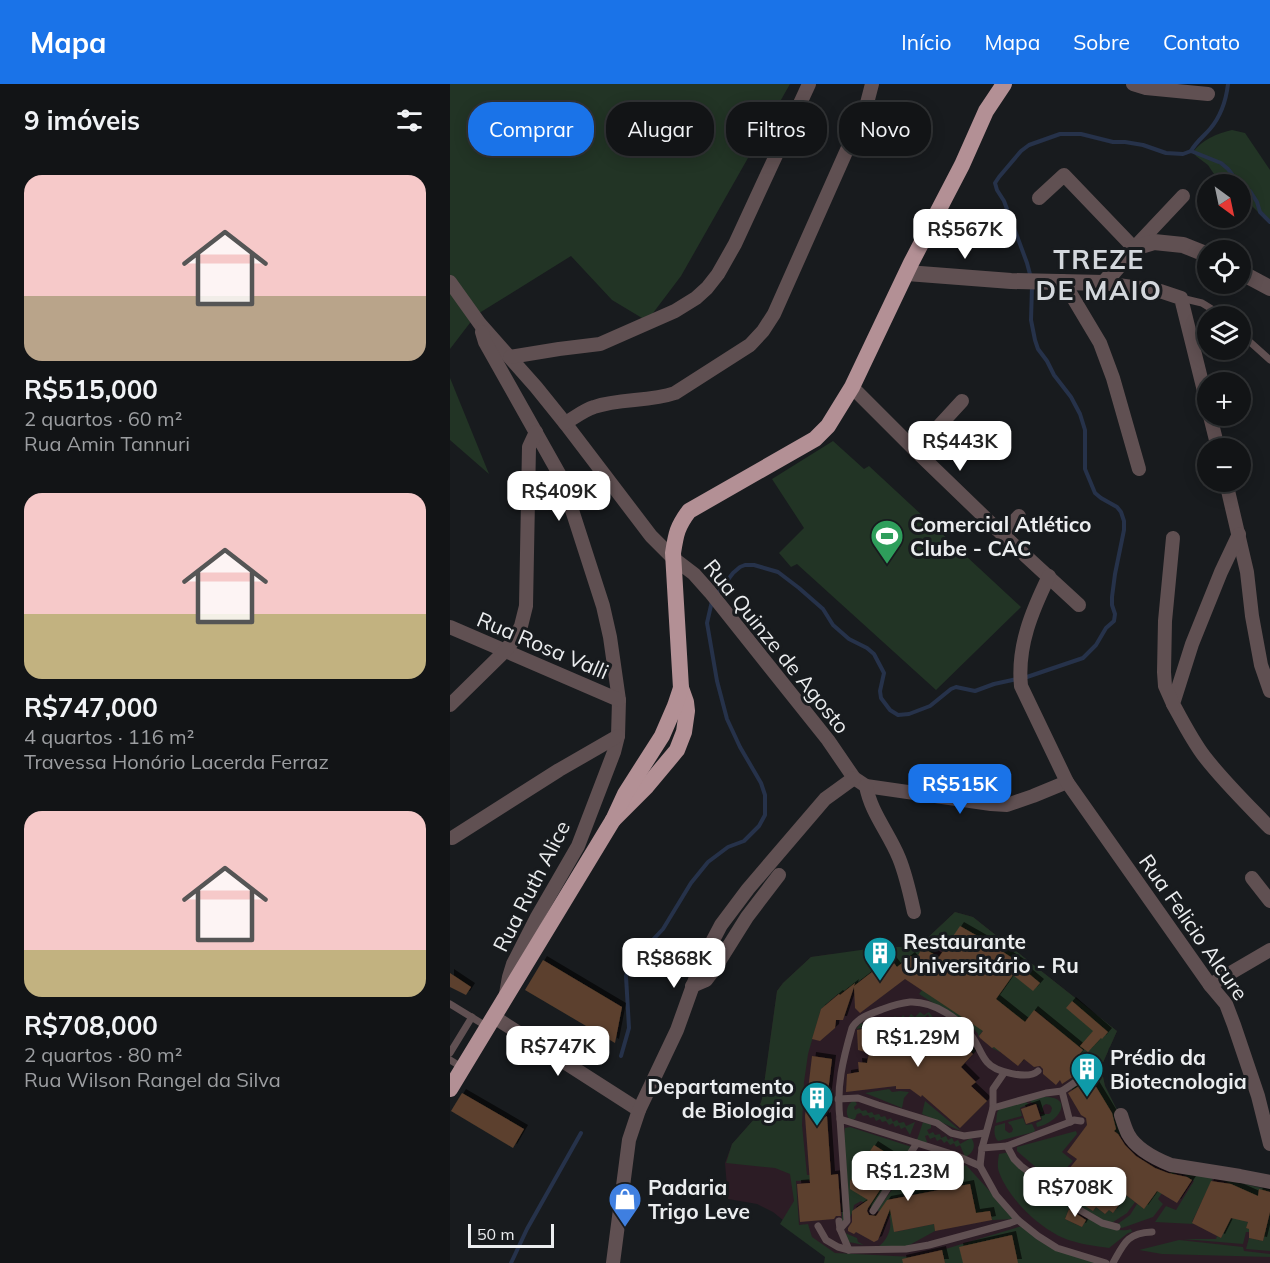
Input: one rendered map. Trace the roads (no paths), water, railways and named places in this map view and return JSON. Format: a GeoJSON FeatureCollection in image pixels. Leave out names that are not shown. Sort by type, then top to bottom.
{"type":"FeatureCollection","features":[{"type":"Feature","properties":{"kind":"highway"},"geometry":{"type":"LineString","coordinates":[[613,820],[668,762],[677,750],[684,732],[687,711],[681,688],[673,558],[676,533],[682,520],[689,511],[815,439],[828,426],[852,387],[962,165],[986,111],[1004,84]]}},
{"type":"Feature","properties":{"kind":"highway"},"geometry":{"type":"LineString","coordinates":[[454,1076],[491,1022],[544,936],[613,820],[625,794],[654,750],[681,688]]}},
{"type":"Feature","properties":{"kind":"highway"},"geometry":{"type":"LineString","coordinates":[[654,750],[668,762]]}},
{"type":"Feature","properties":{"kind":"street"},"geometry":{"type":"LineString","coordinates":[[510,357],[600,344],[675,311],[707,288],[735,244],[809,84]]}},
{"type":"Feature","properties":{"kind":"street"},"geometry":{"type":"LineString","coordinates":[[565,423],[592,407],[662,398],[675,393],[750,345],[764,331],[774,314],[866,107],[872,84]]}},
{"type":"Feature","properties":{"kind":"street"},"geometry":{"type":"LineString","coordinates":[[1133,84],[1146,88],[1208,94]]}},
{"type":"Feature","properties":{"kind":"street"},"geometry":{"type":"LineString","coordinates":[[1039,198],[1064,175],[1134,248]]}},
{"type":"Feature","properties":{"kind":"street"},"geometry":{"type":"LineString","coordinates":[[1104,283],[1183,196]]}},
{"type":"Feature","properties":{"kind":"street"},"geometry":{"type":"LineString","coordinates":[[1134,248],[1154,242],[1183,245],[1197,251]]}},
{"type":"Feature","properties":{"kind":"street"},"geometry":{"type":"LineString","coordinates":[[907,273],[1023,281],[1104,283],[1160,291],[1180,298],[1199,372]]}},
{"type":"Feature","properties":{"kind":"street"},"geometry":{"type":"LineString","coordinates":[[1251,278],[1270,288]]}},
{"type":"Feature","properties":{"kind":"street"},"geometry":{"type":"LineString","coordinates":[[1063,281],[1100,343],[1113,378],[1138,469]]}},
{"type":"Feature","properties":{"kind":"street"},"geometry":{"type":"LineString","coordinates":[[450,282],[480,324]]}},
{"type":"Feature","properties":{"kind":"street","name":"Rua Quinze de Agosto"},"geometry":{"type":"LineString","coordinates":[[480,324],[565,423],[651,536],[673,558],[694,574],[714,596],[860,782],[899,857],[914,912]]}},
{"type":"Feature","properties":{"kind":"street","name":"Rua Ruth Alice"},"geometry":{"type":"LineString","coordinates":[[480,324],[485,342],[562,478],[603,606],[619,700],[618,736],[614,752],[578,846],[513,964],[506,997]]}},
{"type":"Feature","properties":{"kind":"street"},"geometry":{"type":"LineString","coordinates":[[852,387],[1002,534],[1079,605]]}},
{"type":"Feature","properties":{"kind":"street"},"geometry":{"type":"LineString","coordinates":[[916,451],[963,401]]}},
{"type":"Feature","properties":{"kind":"street"},"geometry":{"type":"LineString","coordinates":[[450,705],[504,652],[521,626],[526,606],[530,447],[536,432]]}},
{"type":"Feature","properties":{"kind":"street"},"geometry":{"type":"LineString","coordinates":[[1228,492],[1247,572],[1252,616],[1266,662],[1270,691]]}},
{"type":"Feature","properties":{"kind":"street"},"geometry":{"type":"LineString","coordinates":[[1002,534],[1019,516]]}},
{"type":"Feature","properties":{"kind":"street"},"geometry":{"type":"LineString","coordinates":[[1173,704],[1192,644],[1239,534]]}},
{"type":"Feature","properties":{"kind":"street"},"geometry":{"type":"LineString","coordinates":[[1173,538],[1165,621],[1165,686],[1189,734],[1204,756],[1270,828]]}},
{"type":"Feature","properties":{"kind":"street","name":"Rua Felicio Alcure"},"geometry":{"type":"LineString","coordinates":[[1049,576],[1027,627],[1021,661],[1021,686],[1067,782],[1210,985],[1226,1004],[1264,1094],[1270,1144]]}},
{"type":"Feature","properties":{"kind":"street","name":"Rua Rosa Valli"},"geometry":{"type":"LineString","coordinates":[[450,627],[619,700]]}},
{"type":"Feature","properties":{"kind":"street"},"geometry":{"type":"LineString","coordinates":[[452,838],[559,770],[618,736]]}},
{"type":"Feature","properties":{"kind":"street"},"geometry":{"type":"LineString","coordinates":[[613,1263],[629,1140],[639,1110],[677,1030],[701,963],[721,925],[748,889],[825,799],[860,782],[1007,805],[1067,782]]}},
{"type":"Feature","properties":{"kind":"street"},"geometry":{"type":"LineString","coordinates":[[692,986],[706,980],[747,916],[779,875]]}},
{"type":"Feature","properties":{"kind":"street"},"geometry":{"type":"LineString","coordinates":[[1252,878],[1270,901]]}},
{"type":"Feature","properties":{"kind":"street"},"geometry":{"type":"LineString","coordinates":[[1210,985],[1270,950]]}},
{"type":"Feature","properties":{"kind":"street"},"geometry":{"type":"LineString","coordinates":[[491,1022],[639,1110]]}},
{"type":"Feature","properties":{"kind":"street"},"geometry":{"type":"LineString","coordinates":[[1121,1115],[1128,1134],[1139,1148],[1166,1163],[1270,1182]]}},
{"type":"Feature","properties":{"kind":"lane"},"geometry":{"type":"LineString","coordinates":[[1180,298],[1207,306]]}},
{"type":"Feature","properties":{"kind":"lane"},"geometry":{"type":"LineString","coordinates":[[1251,343],[1270,360]]}},
{"type":"Feature","properties":{"kind":"lane"},"geometry":{"type":"LineString","coordinates":[[849,1250],[839,1225],[847,1221],[838,1100],[839,1077],[854,1024],[894,1005],[911,1002],[924,1004],[938,1009],[965,1027],[975,1040],[985,1061],[991,1066],[1004,1073],[1032,1075],[1038,1071]]}},
{"type":"Feature","properties":{"kind":"lane"},"geometry":{"type":"LineString","coordinates":[[450,1004],[472,1017],[491,1022]]}},
{"type":"Feature","properties":{"kind":"lane"},"geometry":{"type":"LineString","coordinates":[[450,1053],[472,1017]]}},
{"type":"Feature","properties":{"kind":"lane"},"geometry":{"type":"LineString","coordinates":[[1004,1073],[993,1089],[993,1108],[985,1133],[980,1166],[996,1195],[1018,1220],[1038,1236],[1057,1248],[1107,1263]]}},
{"type":"Feature","properties":{"kind":"lane"},"geometry":{"type":"LineString","coordinates":[[993,1108],[1062,1090],[1077,1082]]}},
{"type":"Feature","properties":{"kind":"lane"},"geometry":{"type":"LineString","coordinates":[[1062,1090],[1070,1122]]}},
{"type":"Feature","properties":{"kind":"lane"},"geometry":{"type":"LineString","coordinates":[[838,1100],[858,1098],[937,1123],[951,1133],[964,1136],[985,1133]]}},
{"type":"Feature","properties":{"kind":"lane"},"geometry":{"type":"LineString","coordinates":[[840,1119],[955,1155],[980,1166]]}},
{"type":"Feature","properties":{"kind":"lane"},"geometry":{"type":"LineString","coordinates":[[982,1148],[1007,1146],[1074,1120],[1081,1121]]}},
{"type":"Feature","properties":{"kind":"lane"},"geometry":{"type":"LineString","coordinates":[[873,1211],[917,1143]]}},
{"type":"Feature","properties":{"kind":"lane"},"geometry":{"type":"LineString","coordinates":[[1007,1146],[1021,1166],[1078,1209],[1102,1223],[1117,1227]]}},
{"type":"Feature","properties":{"kind":"lane"},"geometry":{"type":"LineString","coordinates":[[818,1226],[826,1240],[849,1250],[906,1249],[929,1245],[1018,1220]]}},
{"type":"Feature","properties":{"kind":"lane"},"geometry":{"type":"LineString","coordinates":[[1113,1263],[1122,1246],[1133,1235],[1139,1232],[1152,1232]]}},
{"type":"Feature","properties":{"kind":"waterway"},"geometry":{"type":"LineString","coordinates":[[1191,151],[1220,114],[1228,84]]}},
{"type":"Feature","properties":{"kind":"waterway"},"geometry":{"type":"LineString","coordinates":[[1031,278],[1004,201],[995,183],[1021,151],[1029,145],[1060,134],[1081,134],[1113,142],[1143,145],[1166,153],[1183,154],[1191,151],[1221,163],[1238,182],[1250,191],[1260,212],[1270,222]]}},
{"type":"Feature","properties":{"kind":"waterway"},"geometry":{"type":"LineString","coordinates":[[1024,678],[1083,658],[1114,621],[1112,597],[1124,530],[1121,512],[1095,493],[1085,469],[1085,430],[1080,414],[1038,349],[1031,320],[1032,286]]}},
{"type":"Feature","properties":{"kind":"waterway"},"geometry":{"type":"LineString","coordinates":[[621,1056],[629,1028],[626,976],[631,963],[663,929],[691,883],[708,862],[728,847],[744,841],[759,826],[765,815],[765,795],[761,783],[727,719],[717,681],[707,623],[712,601],[733,573],[745,565],[754,565],[778,572],[799,588],[823,609],[833,625],[849,639],[874,654],[884,673],[880,691],[881,698],[890,710],[898,715],[909,714],[930,706],[956,687],[975,691],[1017,679]]}},
{"type":"Feature","properties":{"kind":"waterway"},"geometry":{"type":"LineString","coordinates":[[511,1263],[527,1229],[581,1133]]}},
{"type":"Feature","properties":{"kind":"place","name":"Comercial Atlético Clube - CAC"},"geometry":{"type":"Point","coordinates":[887,565]}},
{"type":"Feature","properties":{"kind":"place","name":"Restaurante Universitário - Ru"},"geometry":{"type":"Point","coordinates":[880,982]}},
{"type":"Feature","properties":{"kind":"place","name":"Prédio da Biotecnologia"},"geometry":{"type":"Point","coordinates":[1087,1098]}},
{"type":"Feature","properties":{"kind":"place","name":"Departamento de Biologia"},"geometry":{"type":"Point","coordinates":[817,1127]}},
{"type":"Feature","properties":{"kind":"place","name":"Padaria Trigo Leve"},"geometry":{"type":"Point","coordinates":[625,1228]}},
{"type":"Feature","properties":{"kind":"district","name":"TREZE DE MAIO"},"geometry":{"type":"Point","coordinates":[1099,274]}}]}
